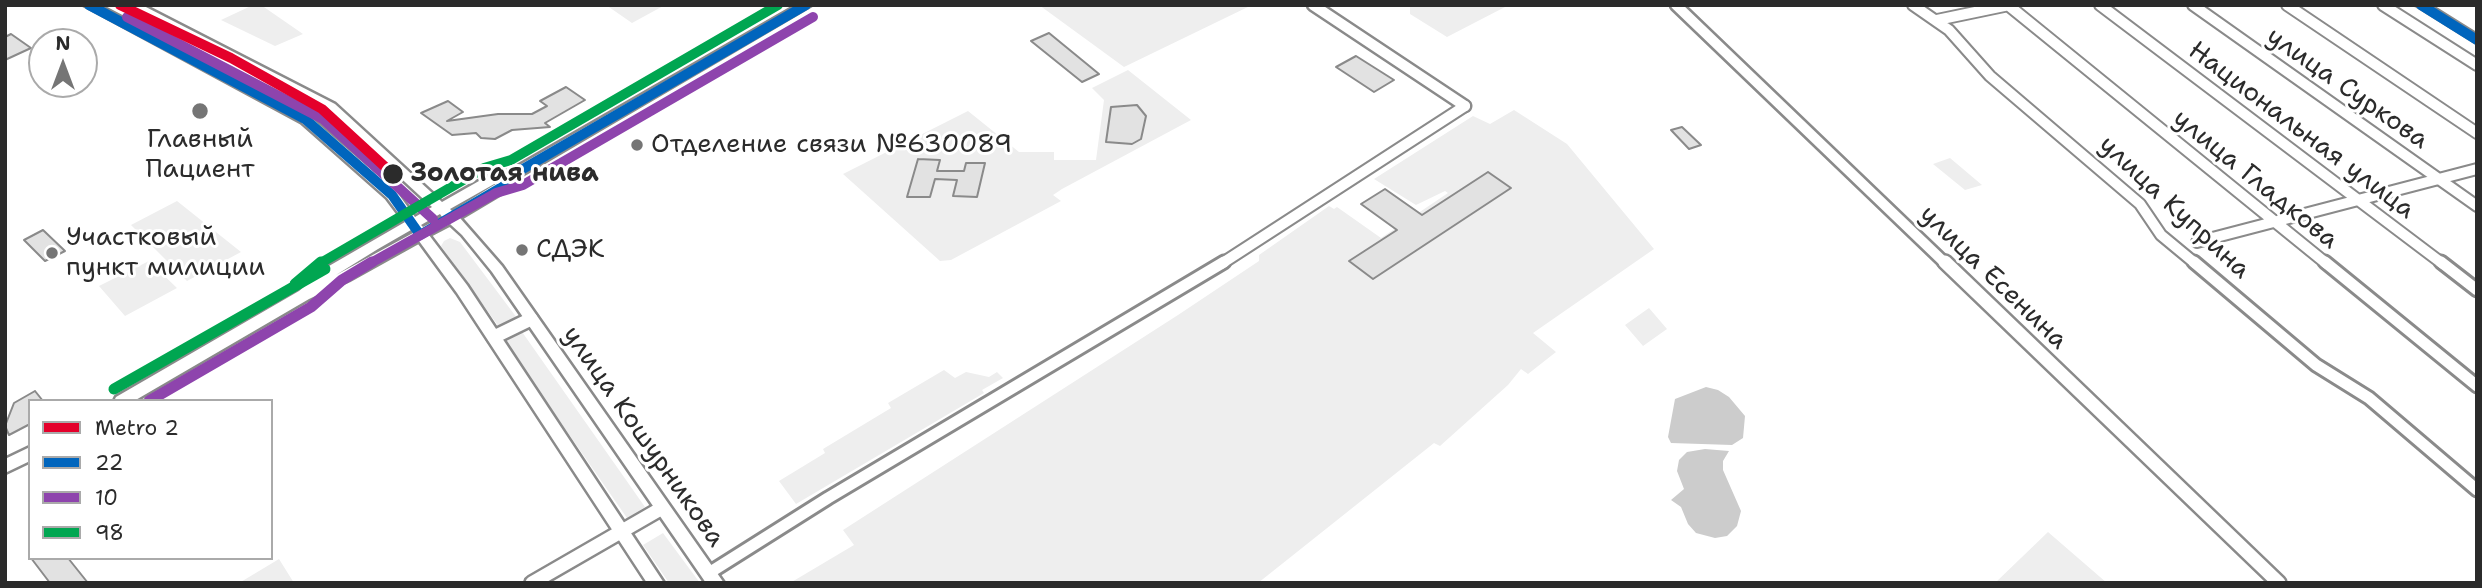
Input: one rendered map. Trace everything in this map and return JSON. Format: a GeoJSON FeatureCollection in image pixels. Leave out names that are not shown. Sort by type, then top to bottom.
{"type":"FeatureCollection","features":[{"type":"Feature","properties":{"kind":"main road"},"geometry":{"type":"LineString","coordinates":[[89,5],[305,118],[387,192],[494,337],[656,583]]}},
{"type":"Feature","properties":{"kind":"main road","name":"улица Кошурникова"},"geometry":{"type":"LineString","coordinates":[[133,5],[331,107],[447,213],[497,269],[713,578]]}},
{"type":"Feature","properties":{"kind":"main road"},"geometry":{"type":"LineString","coordinates":[[124,399],[304,295],[344,276],[416,230],[502,187],[516,173],[806,5]]}},
{"type":"Feature","properties":{"kind":"main road"},"geometry":{"type":"LineString","coordinates":[[2421,5],[2477,40]]}},
{"type":"Feature","properties":{"kind":"main road"},"geometry":{"type":"LineString","coordinates":[[373,246],[398,218],[387,192]]}},
{"type":"Feature","properties":{"kind":"main road"},"geometry":{"type":"LineString","coordinates":[[304,295],[334,269],[373,246],[416,230]]}},
{"type":"Feature","properties":{"kind":"main road"},"geometry":{"type":"LineString","coordinates":[[5,467],[28,454]]}},
{"type":"Feature","properties":{"kind":"street"},"geometry":{"type":"LineString","coordinates":[[713,578],[828,498],[1226,261],[1465,106],[1313,5]]}},
{"type":"Feature","properties":{"kind":"street","name":"улица Есенина"},"geometry":{"type":"LineString","coordinates":[[1676,5],[2278,583]]}},
{"type":"Feature","properties":{"kind":"street","name":"улица Куприна"},"geometry":{"type":"LineString","coordinates":[[1913,5],[1927,17],[1937,20],[1990,76],[2140,204],[2161,234],[2316,365],[2369,398],[2477,490]]}},
{"type":"Feature","properties":{"kind":"street"},"geometry":{"type":"LineString","coordinates":[[1937,20],[2008,5]]}},
{"type":"Feature","properties":{"kind":"street","name":"улица Гладкова"},"geometry":{"type":"LineString","coordinates":[[2008,5],[2477,386]]}},
{"type":"Feature","properties":{"kind":"street","name":"Национальная улица"},"geometry":{"type":"LineString","coordinates":[[2100,5],[2477,290]]}},
{"type":"Feature","properties":{"kind":"street","name":"улица Суркова"},"geometry":{"type":"LineString","coordinates":[[2193,5],[2477,206]]}},
{"type":"Feature","properties":{"kind":"street"},"geometry":{"type":"LineString","coordinates":[[2287,5],[2477,133]]}},
{"type":"Feature","properties":{"kind":"street"},"geometry":{"type":"LineString","coordinates":[[2383,5],[2477,65]]}},
{"type":"Feature","properties":{"kind":"street"},"geometry":{"type":"LineString","coordinates":[[2197,242],[2477,169]]}},
{"type":"Feature","properties":{"kind":"street","name":"улица Кошурникова"},"geometry":{"type":"LineString","coordinates":[[494,337],[531,319]]}},
{"type":"Feature","properties":{"kind":"street"},"geometry":{"type":"LineString","coordinates":[[532,583],[662,508]]}},
{"type":"Feature","properties":{"kind":"shaded area"},"geometry":{"type":"Polygon","coordinates":[[[253,5],[261,5],[303,34],[275,46],[221,20],[253,5]]]}},
{"type":"Feature","properties":{"kind":"shaded area"},"geometry":{"type":"Polygon","coordinates":[[[606,5],[665,5],[632,23],[606,5]]]}},
{"type":"Feature","properties":{"kind":"shaded area"},"geometry":{"type":"Polygon","coordinates":[[[1039,5],[1252,5],[1124,67],[1039,5]]]}},
{"type":"Feature","properties":{"kind":"shaded area"},"geometry":{"type":"Polygon","coordinates":[[[1410,5],[1505,7],[1447,37],[1410,14],[1410,5]]]}},
{"type":"Feature","properties":{"kind":"shaded area"},"geometry":{"type":"Polygon","coordinates":[[[1128,70],[1191,120],[1062,189],[1053,195],[1061,201],[951,260],[940,261],[843,174],[968,111],[1019,152],[1054,152],[1054,160],[1096,160],[1104,100],[1092,88],[1128,70]]]}},
{"type":"Feature","properties":{"kind":"shaded area"},"geometry":{"type":"Polygon","coordinates":[[[1514,110],[1567,144],[1654,249],[1533,333],[1556,352],[1528,374],[1521,369],[1508,385],[1440,446],[1434,443],[1258,583],[790,583],[854,545],[843,530],[1259,261],[1259,255],[1329,206],[1334,209],[1337,207],[1381,238],[1448,193],[1445,191],[1416,205],[1374,179],[1473,116],[1490,124],[1514,110]]]}},
{"type":"Feature","properties":{"kind":"shaded area"},"geometry":{"type":"Polygon","coordinates":[[[1950,158],[1982,185],[1965,190],[1933,164],[1950,158]]]}},
{"type":"Feature","properties":{"kind":"shaded area"},"geometry":{"type":"Polygon","coordinates":[[[177,201],[241,252],[187,281],[131,225],[177,201]]]}},
{"type":"Feature","properties":{"kind":"shaded area"},"geometry":{"type":"Polygon","coordinates":[[[450,238],[460,242],[517,318],[499,327],[441,246],[450,238]]]}},
{"type":"Feature","properties":{"kind":"shaded area"},"geometry":{"type":"Polygon","coordinates":[[[149,261],[177,288],[125,316],[99,286],[149,261]]]}},
{"type":"Feature","properties":{"kind":"shaded area"},"geometry":{"type":"Polygon","coordinates":[[[1649,308],[1667,329],[1643,346],[1625,325],[1649,308]]]}},
{"type":"Feature","properties":{"kind":"shaded area"},"geometry":{"type":"Polygon","coordinates":[[[520,329],[645,507],[627,518],[502,338],[520,329]]]}},
{"type":"Feature","properties":{"kind":"shaded area"},"geometry":{"type":"Polygon","coordinates":[[[944,370],[955,378],[966,372],[989,377],[997,372],[1003,378],[982,390],[984,393],[796,504],[779,481],[825,453],[823,449],[891,408],[888,403],[944,370]]]}},
{"type":"Feature","properties":{"kind":"shaded area"},"geometry":{"type":"Polygon","coordinates":[[[1706,387],[1729,397],[1745,416],[1743,438],[1732,445],[1671,443],[1668,437],[1675,399],[1706,387]]]}},
{"type":"Feature","properties":{"kind":"shaded area"},"geometry":{"type":"Polygon","coordinates":[[[1705,449],[1729,451],[1723,461],[1723,470],[1741,511],[1737,526],[1727,536],[1715,538],[1696,533],[1688,524],[1681,507],[1671,500],[1684,489],[1677,471],[1679,460],[1687,452],[1705,449]]]}},
{"type":"Feature","properties":{"kind":"shaded area"},"geometry":{"type":"Polygon","coordinates":[[[2048,532],[2107,583],[1995,583],[2048,532]]]}},
{"type":"Feature","properties":{"kind":"shaded area"},"geometry":{"type":"Polygon","coordinates":[[[663,533],[700,583],[669,583],[643,545],[663,533]]]}},
{"type":"Feature","properties":{"kind":"shaded area"},"geometry":{"type":"Polygon","coordinates":[[[279,559],[294,583],[239,583],[279,559]]]}},
{"type":"Feature","properties":{"kind":"building"},"geometry":{"type":"Polygon","coordinates":[[[1049,33],[1099,74],[1082,82],[1031,41],[1049,33]]]}},
{"type":"Feature","properties":{"kind":"building"},"geometry":{"type":"Polygon","coordinates":[[[11,34],[28,46],[28,49],[5,60],[5,37],[11,34]]]}},
{"type":"Feature","properties":{"kind":"building"},"geometry":{"type":"Polygon","coordinates":[[[1356,56],[1394,80],[1374,92],[1336,67],[1356,56]]]}},
{"type":"Feature","properties":{"kind":"building"},"geometry":{"type":"Polygon","coordinates":[[[566,87],[585,100],[545,123],[550,127],[512,130],[495,139],[481,138],[476,133],[452,135],[421,113],[448,101],[463,112],[447,121],[498,114],[532,114],[547,106],[540,101],[566,87]]]}},
{"type":"Feature","properties":{"kind":"building"},"geometry":{"type":"Polygon","coordinates":[[[1137,105],[1146,116],[1141,139],[1132,144],[1106,142],[1111,107],[1137,105]]]}},
{"type":"Feature","properties":{"kind":"building"},"geometry":{"type":"Polygon","coordinates":[[[1682,127],[1701,145],[1689,149],[1671,130],[1682,127]]]}},
{"type":"Feature","properties":{"kind":"building"},"geometry":{"type":"Polygon","coordinates":[[[918,159],[940,160],[937,171],[964,171],[966,163],[985,163],[977,197],[953,196],[957,180],[935,179],[930,197],[907,197],[918,159]]]}},
{"type":"Feature","properties":{"kind":"building"},"geometry":{"type":"Polygon","coordinates":[[[1488,172],[1511,188],[1373,279],[1349,261],[1397,230],[1361,204],[1385,189],[1422,215],[1488,172]]]}},
{"type":"Feature","properties":{"kind":"building"},"geometry":{"type":"Polygon","coordinates":[[[43,230],[65,251],[45,261],[24,240],[43,230]]]}},
{"type":"Feature","properties":{"kind":"building"},"geometry":{"type":"Polygon","coordinates":[[[35,391],[41,399],[28,399],[28,425],[9,435],[5,426],[14,403],[35,391]]]}},
{"type":"Feature","properties":{"kind":"building"},"geometry":{"type":"Polygon","coordinates":[[[33,560],[70,560],[88,583],[50,583],[33,560]]]}},
{"type":"Feature","properties":{"kind":"metro line","name":"2"},"geometry":{"type":"LineString","coordinates":[[120,5],[231,58],[322,109],[395,176]]}},
{"type":"Feature","properties":{"kind":"transit line","name":"22"},"geometry":{"type":"LineString","coordinates":[[89,5],[305,119],[392,195],[420,235],[502,187],[516,173],[806,5]]}},
{"type":"Feature","properties":{"kind":"transit line","name":"98"},"geometry":{"type":"LineString","coordinates":[[295,284],[326,258],[366,234],[484,168],[511,160],[778,5]]}},
{"type":"Feature","properties":{"kind":"transit line","name":"22"},"geometry":{"type":"LineString","coordinates":[[2421,5],[2477,40]]}},
{"type":"Feature","properties":{"kind":"transit line","name":"10"},"geometry":{"type":"LineString","coordinates":[[127,17],[323,119],[433,219]]}},
{"type":"Feature","properties":{"kind":"transit line","name":"10"},"geometry":{"type":"LineString","coordinates":[[152,399],[311,307],[342,280],[380,258],[496,193],[523,185],[813,17]]}},
{"type":"Feature","properties":{"kind":"transit line","name":"98"},"geometry":{"type":"LineString","coordinates":[[114,389],[325,269]]}},
{"type":"Feature","properties":{"kind":"place","name":"Главный Пациент"},"geometry":{"type":"Point","coordinates":[200,111]}},
{"type":"Feature","properties":{"kind":"place","name":"Отделение связи №630089"},"geometry":{"type":"Point","coordinates":[637,145]}},
{"type":"Feature","properties":{"kind":"place","name":"Золотая нива"},"geometry":{"type":"Point","coordinates":[393,174]}},
{"type":"Feature","properties":{"kind":"place","name":"СДЭК"},"geometry":{"type":"Point","coordinates":[522,250]}},
{"type":"Feature","properties":{"kind":"place","name":"Участковый пункт милиции"},"geometry":{"type":"Point","coordinates":[52,253]}}]}
